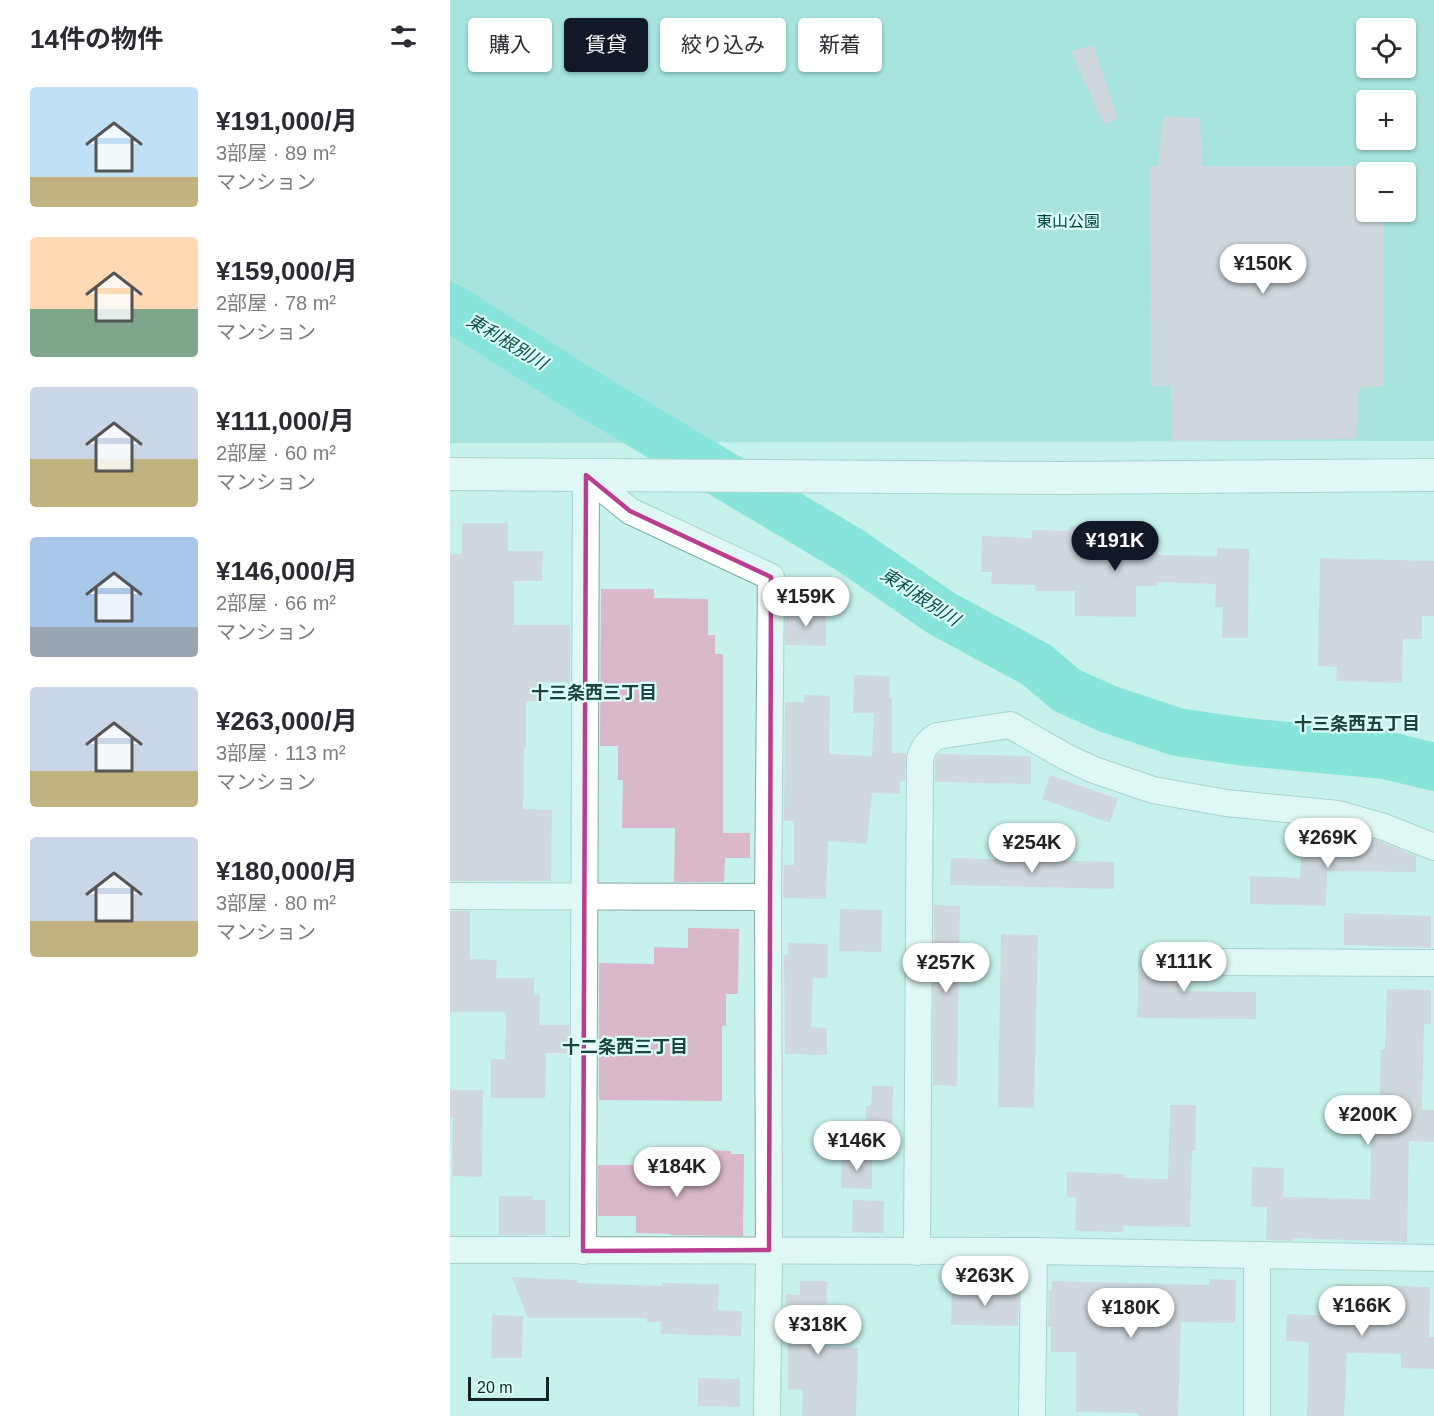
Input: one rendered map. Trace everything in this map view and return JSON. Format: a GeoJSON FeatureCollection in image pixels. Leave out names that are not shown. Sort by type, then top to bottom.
{"type":"FeatureCollection","features":[{"type":"Feature","properties":{"kind":"street"},"geometry":{"type":"LineString","coordinates":[[450,474],[843,478],[1434,475]]}},
{"type":"Feature","properties":{"kind":"street"},"geometry":{"type":"LineString","coordinates":[[586,475],[630,511],[771,577],[768,897],[770,1250],[767,1416]]}},
{"type":"Feature","properties":{"kind":"street"},"geometry":{"type":"LineString","coordinates":[[583,1251],[586,475]]}},
{"type":"Feature","properties":{"kind":"street"},"geometry":{"type":"LineString","coordinates":[[917,1252],[920,759],[922,749],[930,741],[937,736],[1010,725],[1094,770],[1153,790],[1226,803],[1338,814],[1384,827],[1434,847]]}},
{"type":"Feature","properties":{"kind":"street"},"geometry":{"type":"LineString","coordinates":[[450,896],[768,897]]}},
{"type":"Feature","properties":{"kind":"street"},"geometry":{"type":"LineString","coordinates":[[1217,962],[1434,963]]}},
{"type":"Feature","properties":{"kind":"street"},"geometry":{"type":"LineString","coordinates":[[450,1250],[1034,1251],[1434,1258]]}},
{"type":"Feature","properties":{"kind":"street"},"geometry":{"type":"LineString","coordinates":[[1032,1416],[1034,1251]]}},
{"type":"Feature","properties":{"kind":"street"},"geometry":{"type":"LineString","coordinates":[[1257,1255],[1257,1416]]}},
{"type":"Feature","properties":{"kind":"highlighted area"},"geometry":{"type":"Polygon","coordinates":[[[586,475],[630,511],[771,577],[769,1250],[583,1251],[586,475]]]}},
{"type":"Feature","properties":{"kind":"green space","name":"東山公園"},"geometry":{"type":"Polygon","coordinates":[[[450,0],[1434,0],[1434,441],[450,443],[450,0]]]}},
{"type":"Feature","properties":{"kind":"building"},"geometry":{"type":"Polygon","coordinates":[[[1093,45],[1118,119],[1103,124],[1071,51],[1093,45]]]}},
{"type":"Feature","properties":{"kind":"building"},"geometry":{"type":"Polygon","coordinates":[[[1163,116],[1200,118],[1202,166],[1356,166],[1356,222],[1384,222],[1384,386],[1359,388],[1356,439],[1172,441],[1171,385],[1151,387],[1150,166],[1158,166],[1163,116]]]}},
{"type":"Feature","properties":{"kind":"building"},"geometry":{"type":"Polygon","coordinates":[[[462,523],[508,523],[508,551],[543,551],[542,581],[514,581],[514,625],[570,625],[570,682],[543,682],[543,702],[526,701],[523,809],[552,810],[551,881],[450,881],[450,554],[462,554],[462,523]]]}},
{"type":"Feature","properties":{"kind":"building"},"geometry":{"type":"Polygon","coordinates":[[[1069,526],[1099,527],[1099,544],[1158,546],[1158,555],[1217,556],[1217,548],[1249,549],[1248,638],[1222,638],[1223,607],[1215,607],[1216,584],[1157,582],[1157,586],[1136,586],[1136,617],[1075,616],[1075,591],[1035,591],[1035,585],[991,584],[992,572],[981,572],[982,536],[1032,538],[1032,530],[1069,531],[1069,526]]]}},
{"type":"Feature","properties":{"kind":"building"},"geometry":{"type":"Polygon","coordinates":[[[1320,558],[1434,561],[1434,616],[1422,616],[1422,639],[1403,639],[1402,683],[1336,681],[1337,667],[1318,666],[1320,558]]]}},
{"type":"Feature","properties":{"kind":"building"},"geometry":{"type":"Polygon","coordinates":[[[601,589],[654,589],[654,598],[708,599],[708,635],[715,635],[715,654],[723,654],[723,833],[750,833],[750,858],[725,858],[724,882],[674,882],[675,828],[622,828],[623,780],[618,780],[618,746],[600,746],[601,589]]]}},
{"type":"Feature","properties":{"kind":"building"},"geometry":{"type":"Polygon","coordinates":[[[786,610],[826,611],[826,646],[785,645],[786,610]]]}},
{"type":"Feature","properties":{"kind":"building"},"geometry":{"type":"Polygon","coordinates":[[[854,675],[890,676],[892,753],[906,753],[905,781],[900,781],[900,794],[872,793],[867,844],[828,841],[826,899],[783,898],[784,865],[794,865],[794,821],[784,821],[785,702],[804,702],[804,695],[830,696],[829,754],[872,756],[874,713],[853,713],[854,675]]]}},
{"type":"Feature","properties":{"kind":"building"},"geometry":{"type":"Polygon","coordinates":[[[938,754],[1031,756],[1031,784],[935,782],[935,761],[938,754]]]}},
{"type":"Feature","properties":{"kind":"building"},"geometry":{"type":"Polygon","coordinates":[[[1050,775],[1118,799],[1110,823],[1042,799],[1050,775]]]}},
{"type":"Feature","properties":{"kind":"building"},"geometry":{"type":"Polygon","coordinates":[[[1302,835],[1360,836],[1379,841],[1416,856],[1416,872],[1327,871],[1326,906],[1250,904],[1250,876],[1300,878],[1302,835]]]}},
{"type":"Feature","properties":{"kind":"building"},"geometry":{"type":"Polygon","coordinates":[[[951,858],[1114,862],[1114,889],[950,885],[951,858]]]}},
{"type":"Feature","properties":{"kind":"building"},"geometry":{"type":"Polygon","coordinates":[[[934,905],[960,906],[957,1086],[933,1085],[934,905]]]}},
{"type":"Feature","properties":{"kind":"building"},"geometry":{"type":"Polygon","coordinates":[[[840,909],[882,910],[881,952],[839,951],[840,909]]]}},
{"type":"Feature","properties":{"kind":"building"},"geometry":{"type":"Polygon","coordinates":[[[450,911],[470,911],[470,959],[497,960],[496,978],[534,978],[534,995],[540,995],[539,1025],[569,1025],[569,1053],[546,1053],[545,1098],[491,1098],[491,1059],[505,1059],[506,1012],[450,1012],[450,911]]]}},
{"type":"Feature","properties":{"kind":"building"},"geometry":{"type":"Polygon","coordinates":[[[1344,913],[1431,916],[1431,948],[1344,945],[1344,913]]]}},
{"type":"Feature","properties":{"kind":"building"},"geometry":{"type":"Polygon","coordinates":[[[688,928],[739,929],[738,994],[726,994],[726,1026],[722,1026],[722,1101],[599,1100],[599,963],[654,964],[654,947],[688,948],[688,928]]]}},
{"type":"Feature","properties":{"kind":"building"},"geometry":{"type":"Polygon","coordinates":[[[1001,934],[1038,935],[1034,1108],[998,1107],[1001,934]]]}},
{"type":"Feature","properties":{"kind":"building"},"geometry":{"type":"Polygon","coordinates":[[[788,943],[828,944],[827,978],[813,978],[811,1027],[827,1028],[827,1055],[785,1054],[784,955],[788,955],[788,943]]]}},
{"type":"Feature","properties":{"kind":"building"},"geometry":{"type":"Polygon","coordinates":[[[1139,950],[1180,951],[1179,991],[1256,992],[1256,1019],[1137,1018],[1139,950]]]}},
{"type":"Feature","properties":{"kind":"building"},"geometry":{"type":"Polygon","coordinates":[[[1387,989],[1431,990],[1431,1024],[1424,1024],[1422,1110],[1434,1110],[1434,1142],[1409,1141],[1407,1242],[1293,1238],[1293,1241],[1266,1240],[1267,1207],[1251,1207],[1252,1167],[1284,1168],[1283,1197],[1370,1199],[1372,1109],[1379,1109],[1381,1049],[1385,1049],[1387,989]]]}},
{"type":"Feature","properties":{"kind":"building"},"geometry":{"type":"Polygon","coordinates":[[[872,1086],[893,1086],[892,1140],[865,1139],[866,1106],[871,1106],[872,1086]]]}},
{"type":"Feature","properties":{"kind":"building"},"geometry":{"type":"Polygon","coordinates":[[[450,1090],[483,1090],[482,1177],[452,1176],[453,1117],[450,1117],[450,1090]]]}},
{"type":"Feature","properties":{"kind":"building"},"geometry":{"type":"Polygon","coordinates":[[[1170,1105],[1196,1105],[1190,1227],[1123,1226],[1123,1232],[1075,1231],[1076,1197],[1067,1197],[1067,1172],[1124,1174],[1124,1178],[1168,1179],[1170,1105]]]}},
{"type":"Feature","properties":{"kind":"building"},"geometry":{"type":"Polygon","coordinates":[[[708,1150],[744,1154],[743,1236],[636,1233],[636,1216],[598,1216],[598,1165],[651,1165],[651,1168],[663,1168],[663,1180],[708,1181],[708,1150]]]}},
{"type":"Feature","properties":{"kind":"building"},"geometry":{"type":"Polygon","coordinates":[[[842,1155],[872,1156],[872,1189],[841,1188],[842,1155]]]}},
{"type":"Feature","properties":{"kind":"building"},"geometry":{"type":"Polygon","coordinates":[[[499,1196],[532,1196],[533,1200],[545,1200],[545,1235],[499,1235],[499,1196]]]}},
{"type":"Feature","properties":{"kind":"building"},"geometry":{"type":"Polygon","coordinates":[[[853,1200],[884,1201],[883,1233],[852,1232],[853,1200]]]}},
{"type":"Feature","properties":{"kind":"building"},"geometry":{"type":"Polygon","coordinates":[[[512,1277],[578,1280],[578,1283],[662,1286],[662,1283],[719,1284],[718,1310],[742,1311],[741,1336],[661,1334],[661,1322],[647,1322],[647,1318],[528,1318],[512,1277]]]}},
{"type":"Feature","properties":{"kind":"building"},"geometry":{"type":"Polygon","coordinates":[[[1210,1279],[1236,1280],[1235,1323],[1181,1322],[1178,1416],[1076,1412],[1076,1352],[1051,1352],[1051,1327],[1048,1327],[1049,1290],[1052,1290],[1052,1281],[1210,1285],[1210,1279]]]}},
{"type":"Feature","properties":{"kind":"building"},"geometry":{"type":"Polygon","coordinates":[[[800,1281],[827,1281],[826,1347],[858,1348],[856,1416],[802,1416],[803,1390],[788,1389],[786,1294],[800,1295],[800,1281]]]}},
{"type":"Feature","properties":{"kind":"building"},"geometry":{"type":"Polygon","coordinates":[[[1335,1284],[1430,1287],[1429,1337],[1434,1337],[1434,1369],[1401,1368],[1401,1354],[1347,1353],[1344,1416],[1307,1416],[1309,1342],[1286,1341],[1287,1314],[1335,1316],[1335,1284]]]}},
{"type":"Feature","properties":{"kind":"building"},"geometry":{"type":"Polygon","coordinates":[[[952,1287],[1019,1289],[1018,1326],[951,1325],[952,1287]]]}},
{"type":"Feature","properties":{"kind":"building"},"geometry":{"type":"Polygon","coordinates":[[[492,1315],[523,1316],[522,1358],[491,1358],[492,1315]]]}},
{"type":"Feature","properties":{"kind":"building"},"geometry":{"type":"Polygon","coordinates":[[[698,1378],[740,1379],[740,1407],[698,1406],[698,1378]]]}},
{"type":"Feature","properties":{"kind":"waterway","name":"東利根別川"},"geometry":{"type":"LineString","coordinates":[[450,307],[593,397],[851,551],[941,613],[1037,665],[1066,690],[1108,709],[1177,732],[1245,742],[1385,755],[1434,767]]}},
{"type":"Feature","properties":{"kind":"district","name":"十三条西三丁目"},"geometry":{"type":"Point","coordinates":[594,693]}},
{"type":"Feature","properties":{"kind":"district","name":"十三条西五丁目"},"geometry":{"type":"Point","coordinates":[1357,724]}},
{"type":"Feature","properties":{"kind":"district","name":"十二条西三丁目"},"geometry":{"type":"Point","coordinates":[625,1047]}}]}
